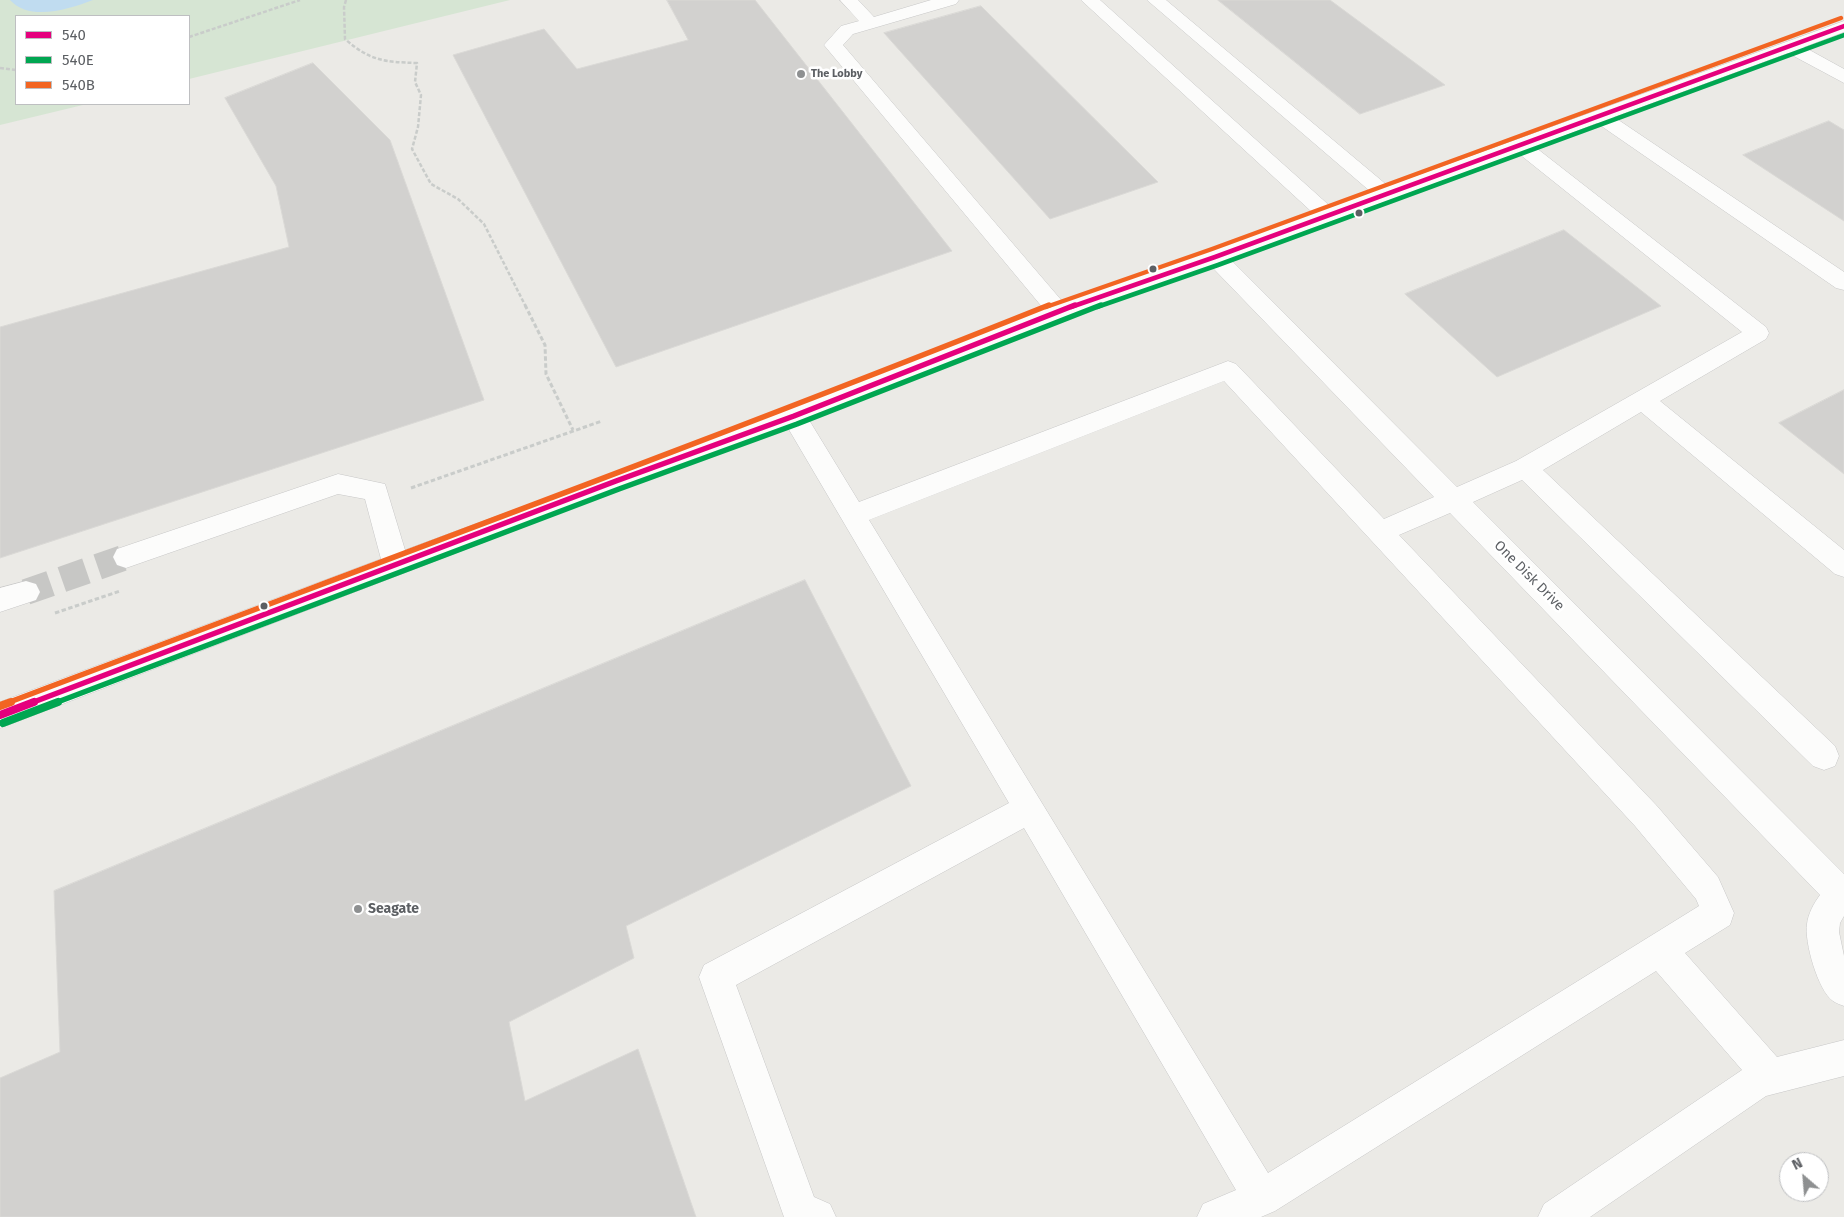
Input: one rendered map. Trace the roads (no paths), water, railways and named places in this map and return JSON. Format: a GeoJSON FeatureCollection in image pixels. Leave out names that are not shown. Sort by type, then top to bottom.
{"type":"FeatureCollection","features":[{"type":"Feature","properties":{"kind":"street"},"geometry":{"type":"LineString","coordinates":[[849,0],[869,22]]}},
{"type":"Feature","properties":{"kind":"street"},"geometry":{"type":"LineString","coordinates":[[950,0],[869,22],[847,30],[834,45],[1058,312]]}},
{"type":"Feature","properties":{"kind":"street"},"geometry":{"type":"LineString","coordinates":[[1090,0],[1328,215]]}},
{"type":"Feature","properties":{"kind":"street"},"geometry":{"type":"LineString","coordinates":[[1156,0],[1385,194]]}},
{"type":"Feature","properties":{"kind":"street"},"geometry":{"type":"LineString","coordinates":[[0,715],[396,564],[794,416],[1058,312],[1215,257],[1844,26]]}},
{"type":"Feature","properties":{"kind":"street"},"geometry":{"type":"LineString","coordinates":[[1790,46],[1844,77]]}},
{"type":"Feature","properties":{"kind":"street"},"geometry":{"type":"LineString","coordinates":[[1598,115],[1844,283]]}},
{"type":"Feature","properties":{"kind":"street"},"geometry":{"type":"LineString","coordinates":[[1380,532],[1525,468],[1758,333],[1519,144]]}},
{"type":"Feature","properties":{"kind":"street","name":"One Disk Drive"},"geometry":{"type":"LineString","coordinates":[[1215,257],[1843,894]]}},
{"type":"Feature","properties":{"kind":"street"},"geometry":{"type":"LineString","coordinates":[[853,515],[1228,370],[1646,816],[1707,888],[1718,912],[1262,1198],[1216,1217]]}},
{"type":"Feature","properties":{"kind":"street"},"geometry":{"type":"LineString","coordinates":[[1643,400],[1844,566]]}},
{"type":"Feature","properties":{"kind":"street"},"geometry":{"type":"LineString","coordinates":[[794,416],[1262,1198]]}},
{"type":"Feature","properties":{"kind":"street"},"geometry":{"type":"LineString","coordinates":[[1525,468],[1824,756]]}},
{"type":"Feature","properties":{"kind":"street"},"geometry":{"type":"LineString","coordinates":[[126,557],[338,484],[376,491],[396,564]]}},
{"type":"Feature","properties":{"kind":"street"},"geometry":{"type":"LineString","coordinates":[[0,600],[26,592]]}},
{"type":"Feature","properties":{"kind":"street"},"geometry":{"type":"LineString","coordinates":[[817,1217],[800,1210],[716,978],[1029,809]]}},
{"type":"Feature","properties":{"kind":"street"},"geometry":{"type":"LineString","coordinates":[[1843,894],[1825,915],[1822,930],[1829,964],[1844,988]]}},
{"type":"Feature","properties":{"kind":"street"},"geometry":{"type":"LineString","coordinates":[[1659,949],[1771,1077]]}},
{"type":"Feature","properties":{"kind":"street"},"geometry":{"type":"LineString","coordinates":[[1558,1217],[1758,1080],[1844,1058]]}},
{"type":"Feature","properties":{"kind":"water"},"geometry":{"type":"Polygon","coordinates":[[[10,0],[93,0],[61,10],[39,12],[28,11],[18,7],[10,0]]]}},
{"type":"Feature","properties":{"kind":"tunnel"},"geometry":{"type":"LineString","coordinates":[[26,592],[126,557]]}},
{"type":"Feature","properties":{"kind":"place","name":"The Lobby"},"geometry":{"type":"Point","coordinates":[801,74]}},
{"type":"Feature","properties":{"kind":"place","name":"Seagate"},"geometry":{"type":"Point","coordinates":[358,909]}}]}
